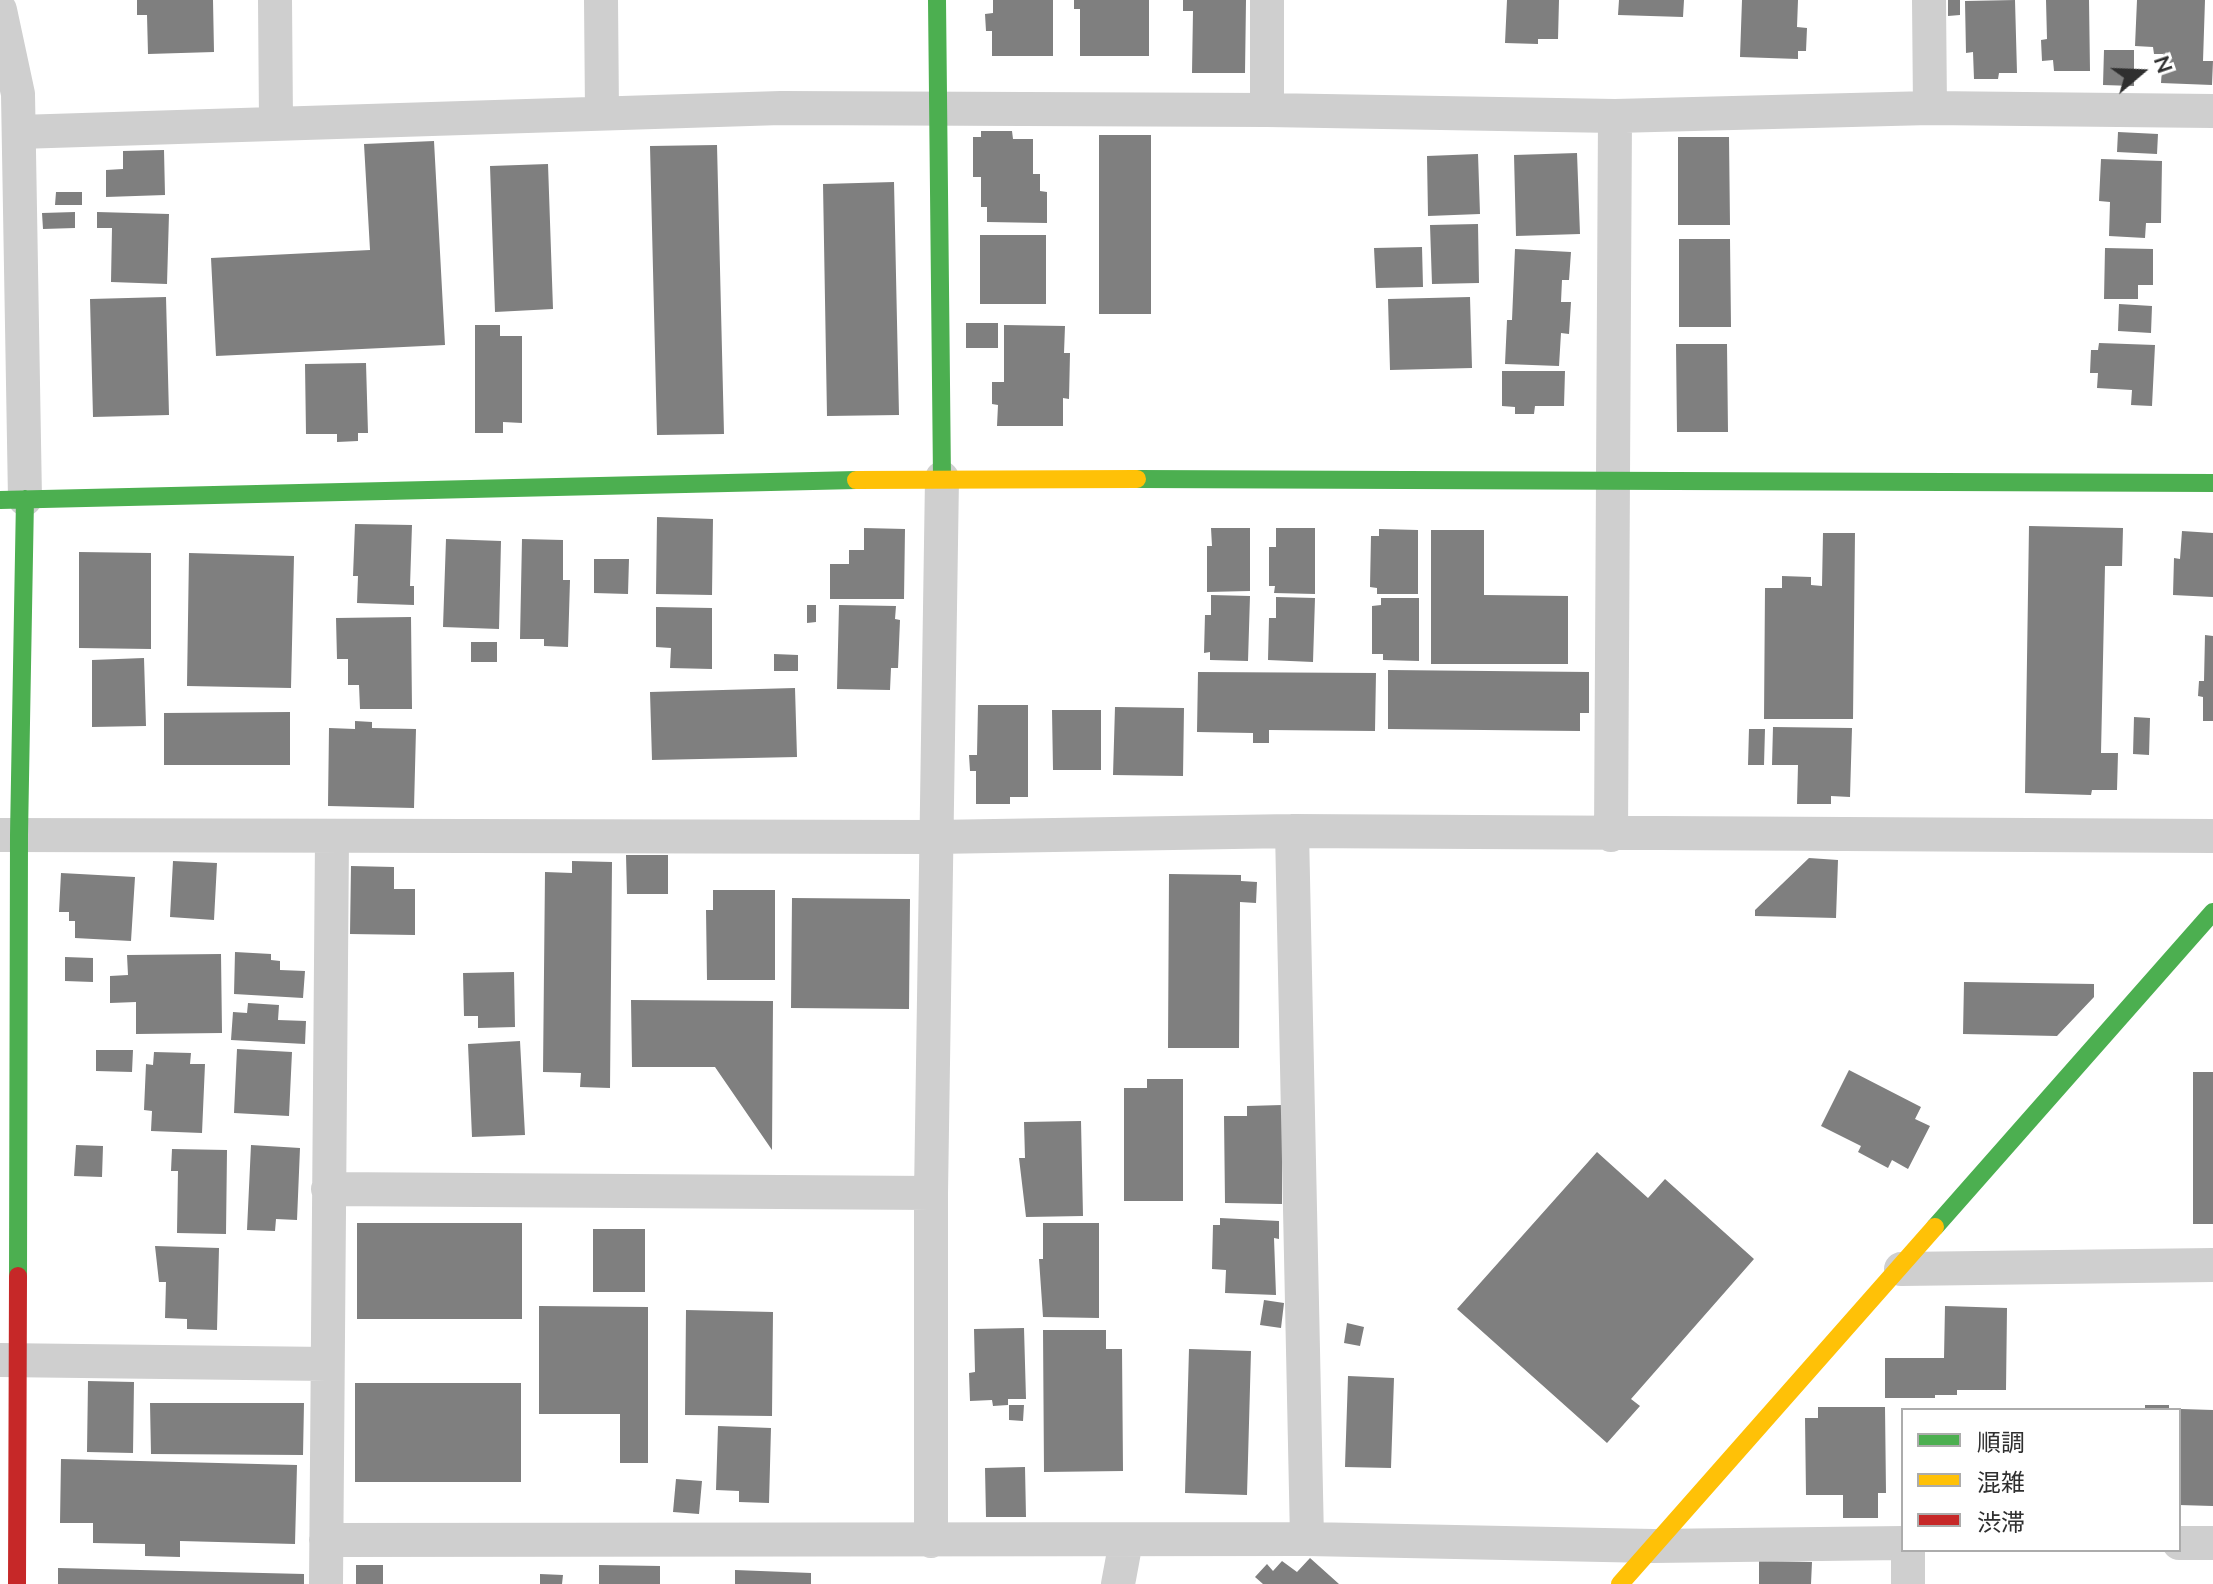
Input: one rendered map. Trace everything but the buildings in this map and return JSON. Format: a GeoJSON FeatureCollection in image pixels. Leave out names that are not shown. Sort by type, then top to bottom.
{"type":"FeatureCollection","features":[{"type":"Feature","properties":{"kind":"street"},"geometry":{"type":"LineString","coordinates":[[275,0],[276,121]]}},
{"type":"Feature","properties":{"kind":"street"},"geometry":{"type":"LineString","coordinates":[[601,0],[602,112]]}},
{"type":"Feature","properties":{"kind":"street"},"geometry":{"type":"LineString","coordinates":[[931,1541],[931,1193],[942,478],[937,0]]}},
{"type":"Feature","properties":{"kind":"street"},"geometry":{"type":"LineString","coordinates":[[1267,0],[1267,110]]}},
{"type":"Feature","properties":{"kind":"street"},"geometry":{"type":"LineString","coordinates":[[1929,0],[1930,108]]}},
{"type":"Feature","properties":{"kind":"street"},"geometry":{"type":"LineString","coordinates":[[0,10],[18,94],[19,132],[9,835],[9,1360],[17,1584]]}},
{"type":"Feature","properties":{"kind":"street"},"geometry":{"type":"LineString","coordinates":[[19,132],[602,112],[1267,110],[1615,116],[1930,108],[2213,111]]}},
{"type":"Feature","properties":{"kind":"street"},"geometry":{"type":"LineString","coordinates":[[1611,835],[1616,478],[1615,116]]}},
{"type":"Feature","properties":{"kind":"street"},"geometry":{"type":"LineString","coordinates":[[12,499],[942,478],[1616,478],[2213,483]]}},
{"type":"Feature","properties":{"kind":"street"},"geometry":{"type":"LineString","coordinates":[[9,835],[935,837],[1292,831],[2213,836]]}},
{"type":"Feature","properties":{"kind":"street"},"geometry":{"type":"LineString","coordinates":[[1292,831],[1307,1539]]}},
{"type":"Feature","properties":{"kind":"street"},"geometry":{"type":"LineString","coordinates":[[326,1584],[332,838]]}},
{"type":"Feature","properties":{"kind":"street"},"geometry":{"type":"LineString","coordinates":[[1620,1584],[2213,912]]}},
{"type":"Feature","properties":{"kind":"street"},"geometry":{"type":"LineString","coordinates":[[328,1189],[931,1193]]}},
{"type":"Feature","properties":{"kind":"street"},"geometry":{"type":"LineString","coordinates":[[1901,1269],[2213,1265]]}},
{"type":"Feature","properties":{"kind":"street"},"geometry":{"type":"LineString","coordinates":[[9,1360],[327,1364]]}},
{"type":"Feature","properties":{"kind":"street"},"geometry":{"type":"LineString","coordinates":[[326,1540],[1307,1539],[1653,1546],[1901,1543]]}},
{"type":"Feature","properties":{"kind":"street"},"geometry":{"type":"LineString","coordinates":[[1118,1584],[1126,1541]]}},
{"type":"Feature","properties":{"kind":"street"},"geometry":{"type":"LineString","coordinates":[[2181,1543],[2213,1543]]}},
{"type":"Feature","properties":{"kind":"street"},"geometry":{"type":"LineString","coordinates":[[1908,1552],[1908,1584]]}},
{"type":"Feature","properties":{"kind":"traffic: fast"},"geometry":{"type":"LineString","coordinates":[[937,0],[942,478]]}},
{"type":"Feature","properties":{"kind":"traffic: fast"},"geometry":{"type":"LineString","coordinates":[[1137,479],[2213,483]]}},
{"type":"Feature","properties":{"kind":"traffic: fast"},"geometry":{"type":"LineString","coordinates":[[0,500],[856,480]]}},
{"type":"Feature","properties":{"kind":"traffic: fast"},"geometry":{"type":"LineString","coordinates":[[18,1276],[19,835],[25,499]]}},
{"type":"Feature","properties":{"kind":"traffic: fast"},"geometry":{"type":"LineString","coordinates":[[1935,1227],[2213,912]]}},
{"type":"Feature","properties":{"kind":"traffic: slow"},"geometry":{"type":"LineString","coordinates":[[856,480],[1137,479]]}},
{"type":"Feature","properties":{"kind":"traffic: slow"},"geometry":{"type":"LineString","coordinates":[[1620,1584],[1935,1227]]}},
{"type":"Feature","properties":{"kind":"traffic: jam"},"geometry":{"type":"LineString","coordinates":[[17,1584],[18,1276]]}}]}
